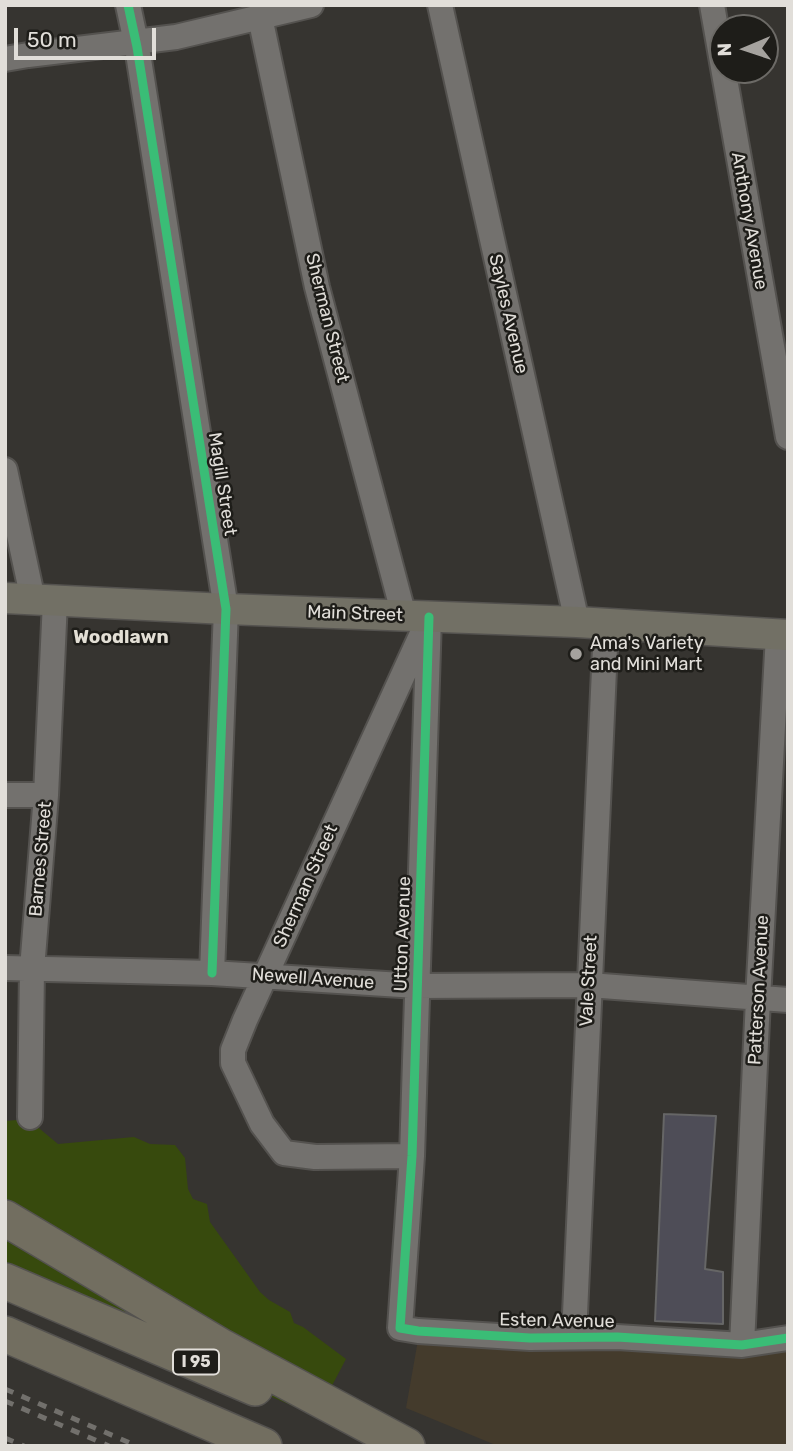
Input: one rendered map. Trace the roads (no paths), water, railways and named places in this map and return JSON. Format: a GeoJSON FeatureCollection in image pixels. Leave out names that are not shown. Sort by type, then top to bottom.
{"type":"FeatureCollection","features":[{"type":"Feature","properties":{"kind":"highway"},"geometry":{"type":"LineString","coordinates":[[5,1218],[222,1347],[407,1446]]}},
{"type":"Feature","properties":{"kind":"highway","name":"I 95"},"geometry":{"type":"LineString","coordinates":[[5,1281],[387,1446]]}},
{"type":"Feature","properties":{"kind":"highway"},"geometry":{"type":"LineString","coordinates":[[5,1334],[264,1446]]}},
{"type":"Feature","properties":{"kind":"main road","name":"Main Street"},"geometry":{"type":"LineString","coordinates":[[31,600],[591,623],[783,635]]}},
{"type":"Feature","properties":{"kind":"street","name":"Magill Street"},"geometry":{"type":"LineString","coordinates":[[128,5],[226,609],[212,973]]}},
{"type":"Feature","properties":{"kind":"street"},"geometry":{"type":"LineString","coordinates":[[5,60],[176,37],[287,8],[312,5]]}},
{"type":"Feature","properties":{"kind":"street","name":"Sayles Avenue"},"geometry":{"type":"LineString","coordinates":[[440,5],[591,623]]}},
{"type":"Feature","properties":{"kind":"street","name":"Anthony Avenue"},"geometry":{"type":"LineString","coordinates":[[712,5],[788,437]]}},
{"type":"Feature","properties":{"kind":"street","name":"Sherman Street"},"geometry":{"type":"LineString","coordinates":[[260,17],[317,287],[417,616],[233,1050],[233,1063],[262,1124],[284,1153],[315,1157],[412,1156]]}},
{"type":"Feature","properties":{"kind":"street","name":"Barnes Street"},"geometry":{"type":"LineString","coordinates":[[5,470],[31,600],[46,795],[32,969],[30,1118]]}},
{"type":"Feature","properties":{"kind":"street","name":"Utton Avenue"},"geometry":{"type":"LineString","coordinates":[[406,1253],[417,986],[417,616]]}},
{"type":"Feature","properties":{"kind":"street","name":"Vale Street"},"geometry":{"type":"LineString","coordinates":[[574,1336],[589,985],[591,623]]}},
{"type":"Feature","properties":{"kind":"street","name":"Patterson Avenue"},"geometry":{"type":"LineString","coordinates":[[742,1345],[758,999],[783,635]]}},
{"type":"Feature","properties":{"kind":"street"},"geometry":{"type":"LineString","coordinates":[[5,795],[46,795]]}},
{"type":"Feature","properties":{"kind":"street","name":"Newell Avenue"},"geometry":{"type":"LineString","coordinates":[[5,968],[212,973],[417,986],[589,985],[788,1000]]}},
{"type":"Feature","properties":{"kind":"street","name":"Esten Avenue"},"geometry":{"type":"LineString","coordinates":[[406,1253],[401,1328],[530,1338],[617,1337],[742,1345],[788,1338]]}},
{"type":"Feature","properties":{"kind":"railway"},"geometry":{"type":"LineString","coordinates":[[5,1389],[137,1446]]}},
{"type":"Feature","properties":{"kind":"railway"},"geometry":{"type":"LineString","coordinates":[[5,1401],[109,1446]]}},
{"type":"Feature","properties":{"kind":"railway"},"geometry":{"type":"LineString","coordinates":[[5,1438],[24,1446]]}},
{"type":"Feature","properties":{"kind":"place","name":"Ama's Variety and Mini Mart"},"geometry":{"type":"Point","coordinates":[576,654]}},
{"type":"Feature","properties":{"kind":"district","name":"Woodlawn"},"geometry":{"type":"Point","coordinates":[121,638]}}]}
